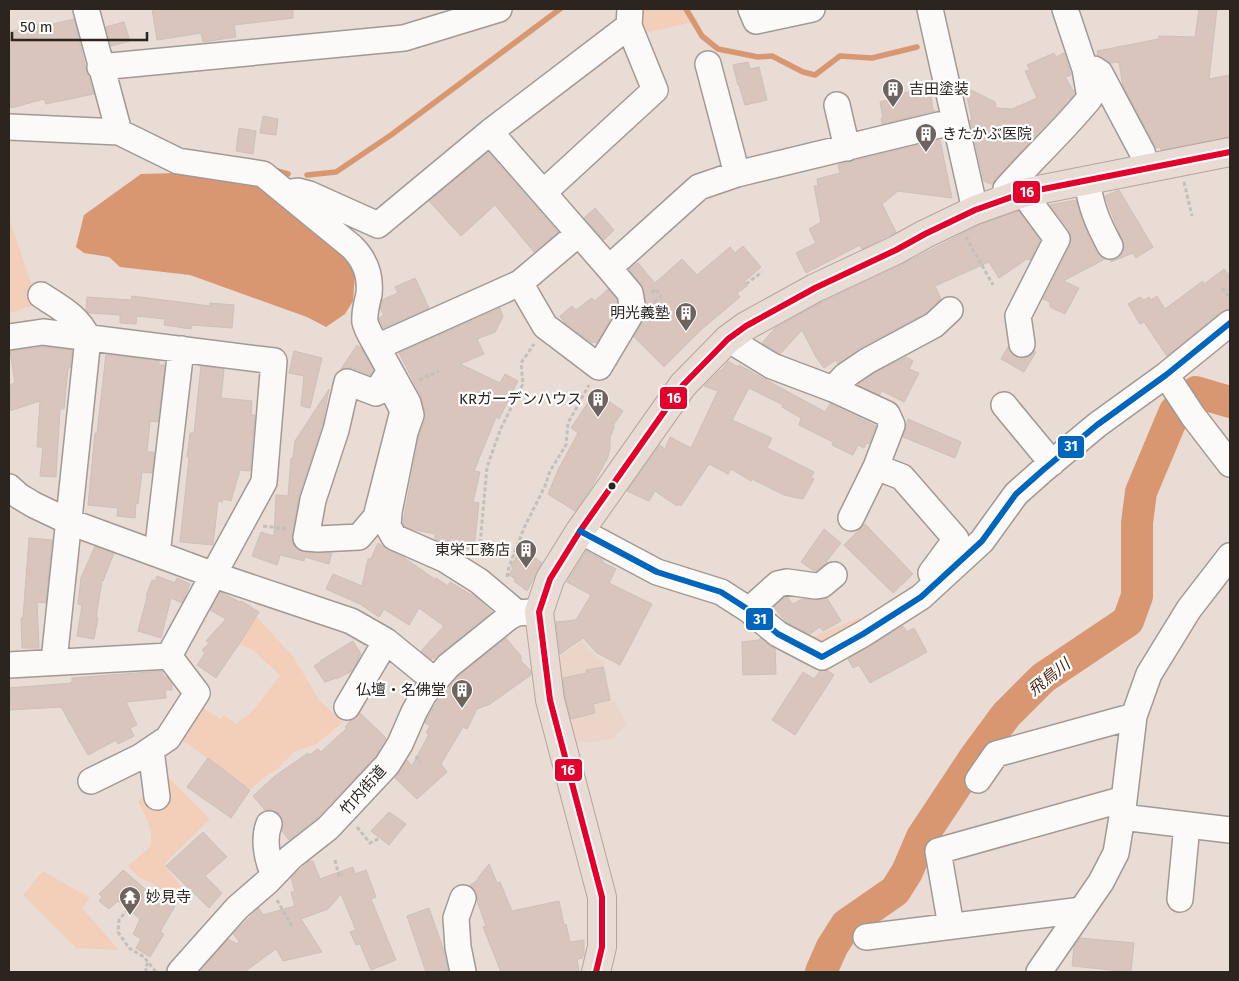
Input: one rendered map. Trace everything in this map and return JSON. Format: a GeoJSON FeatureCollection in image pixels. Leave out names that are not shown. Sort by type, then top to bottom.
{"type":"FeatureCollection","features":[{"type":"Feature","properties":{"kind":"highway"},"geometry":{"type":"LineString","coordinates":[[596,972],[602,947],[602,897],[550,700],[518,607],[550,579],[580,531],[683,385],[728,339],[746,326],[815,288],[965,215],[1015,196],[1230,152]]}},
{"type":"Feature","properties":{"kind":"street"},"geometry":{"type":"LineString","coordinates":[[86,9],[100,67],[119,132]]}},
{"type":"Feature","properties":{"kind":"street"},"geometry":{"type":"LineString","coordinates":[[100,67],[404,38],[499,9]]}},
{"type":"Feature","properties":{"kind":"street"},"geometry":{"type":"LineString","coordinates":[[751,9],[756,21],[812,9]]}},
{"type":"Feature","properties":{"kind":"street"},"geometry":{"type":"LineString","coordinates":[[930,9],[955,123],[965,215]]}},
{"type":"Feature","properties":{"kind":"street"},"geometry":{"type":"LineString","coordinates":[[1022,344],[1018,316],[1057,239],[1006,189],[1090,98],[1085,69],[1066,9]]}},
{"type":"Feature","properties":{"kind":"street"},"geometry":{"type":"LineString","coordinates":[[287,193],[298,191],[309,194],[378,225],[630,18],[655,90],[544,192]]}},
{"type":"Feature","properties":{"kind":"street"},"geometry":{"type":"LineString","coordinates":[[1085,69],[1094,69],[1100,73],[1142,152],[1147,168]]}},
{"type":"Feature","properties":{"kind":"street"},"geometry":{"type":"LineString","coordinates":[[719,77],[737,174]]}},
{"type":"Feature","properties":{"kind":"street"},"geometry":{"type":"LineString","coordinates":[[837,105],[847,148]]}},
{"type":"Feature","properties":{"kind":"street"},"geometry":{"type":"LineString","coordinates":[[609,268],[699,188],[737,174],[939,124],[955,123]]}},
{"type":"Feature","properties":{"kind":"street"},"geometry":{"type":"LineString","coordinates":[[9,127],[119,132],[178,161],[263,174],[352,247],[363,259],[366,266],[369,285],[365,320],[367,328],[408,403],[411,415],[405,432],[396,475],[388,526],[394,537],[444,559],[518,607]]}},
{"type":"Feature","properties":{"kind":"street"},"geometry":{"type":"LineString","coordinates":[[490,132],[630,293],[633,310],[599,367],[545,326],[520,283]]}},
{"type":"Feature","properties":{"kind":"street"},"geometry":{"type":"LineString","coordinates":[[1087,181],[1098,224],[1110,246]]}},
{"type":"Feature","properties":{"kind":"street"},"geometry":{"type":"LineString","coordinates":[[377,347],[520,283],[578,234]]}},
{"type":"Feature","properties":{"kind":"street"},"geometry":{"type":"LineString","coordinates":[[41,294],[73,316],[83,326],[88,338],[54,661]]}},
{"type":"Feature","properties":{"kind":"street"},"geometry":{"type":"LineString","coordinates":[[833,389],[845,376],[867,361],[934,325],[950,310]]}},
{"type":"Feature","properties":{"kind":"street"},"geometry":{"type":"LineString","coordinates":[[580,531],[657,572],[721,592],[749,610],[778,634],[822,657],[863,634],[921,597],[982,541],[1016,494],[1097,426],[1166,375],[1230,324]]}},
{"type":"Feature","properties":{"kind":"street"},"geometry":{"type":"LineString","coordinates":[[9,337],[43,332],[274,361],[264,482],[170,656]]}},
{"type":"Feature","properties":{"kind":"street"},"geometry":{"type":"LineString","coordinates":[[728,339],[772,366],[833,389],[887,414],[892,425],[876,467],[851,518]]}},
{"type":"Feature","properties":{"kind":"street"},"geometry":{"type":"LineString","coordinates":[[157,554],[181,349]]}},
{"type":"Feature","properties":{"kind":"street"},"geometry":{"type":"LineString","coordinates":[[1166,375],[1193,416],[1230,464]]}},
{"type":"Feature","properties":{"kind":"street"},"geometry":{"type":"LineString","coordinates":[[386,377],[403,411],[376,517],[359,537],[318,540],[306,538],[308,531],[313,500],[336,430],[347,382],[376,393],[386,377]]}},
{"type":"Feature","properties":{"kind":"street"},"geometry":{"type":"LineString","coordinates":[[1004,405],[1052,463]]}},
{"type":"Feature","properties":{"kind":"street"},"geometry":{"type":"LineString","coordinates":[[876,467],[902,477],[956,539],[911,603]]}},
{"type":"Feature","properties":{"kind":"street"},"geometry":{"type":"LineString","coordinates":[[9,487],[34,506],[70,522],[214,575],[351,621],[386,641],[435,681]]}},
{"type":"Feature","properties":{"kind":"street"},"geometry":{"type":"LineString","coordinates":[[1039,972],[1101,882],[1116,852],[1134,716],[1149,674],[1164,647],[1199,594],[1230,556]]}},
{"type":"Feature","properties":{"kind":"street"},"geometry":{"type":"LineString","coordinates":[[749,610],[778,584],[786,582],[816,586],[822,585],[834,575]]}},
{"type":"Feature","properties":{"kind":"street","name":"竹内街道"},"geometry":{"type":"LineString","coordinates":[[180,972],[236,908],[291,857],[328,828],[387,765],[400,744],[419,703],[435,681],[455,661],[518,607]]}},
{"type":"Feature","properties":{"kind":"street"},"geometry":{"type":"LineString","coordinates":[[346,707],[386,641]]}},
{"type":"Feature","properties":{"kind":"street"},"geometry":{"type":"LineString","coordinates":[[9,664],[170,656]]}},
{"type":"Feature","properties":{"kind":"street"},"geometry":{"type":"LineString","coordinates":[[91,781],[140,757],[168,738],[197,693],[170,656]]}},
{"type":"Feature","properties":{"kind":"street"},"geometry":{"type":"LineString","coordinates":[[978,780],[996,754],[1134,716]]}},
{"type":"Feature","properties":{"kind":"street"},"geometry":{"type":"LineString","coordinates":[[151,750],[157,797]]}},
{"type":"Feature","properties":{"kind":"street"},"geometry":{"type":"LineString","coordinates":[[951,926],[938,852],[1123,808],[1187,825],[1230,830]]}},
{"type":"Feature","properties":{"kind":"street"},"geometry":{"type":"LineString","coordinates":[[269,824],[267,829],[267,845],[270,878]]}},
{"type":"Feature","properties":{"kind":"street"},"geometry":{"type":"LineString","coordinates":[[1180,899],[1187,825]]}},
{"type":"Feature","properties":{"kind":"street"},"geometry":{"type":"LineString","coordinates":[[463,898],[456,918],[458,947],[463,972]]}},
{"type":"Feature","properties":{"kind":"street"},"geometry":{"type":"LineString","coordinates":[[866,937],[1082,910]]}},
{"type":"Feature","properties":{"kind":"path"},"geometry":{"type":"LineString","coordinates":[[1179,162],[1192,216]]}},
{"type":"Feature","properties":{"kind":"path"},"geometry":{"type":"LineString","coordinates":[[965,215],[993,285]]}},
{"type":"Feature","properties":{"kind":"path"},"geometry":{"type":"LineString","coordinates":[[746,284],[762,272]]}},
{"type":"Feature","properties":{"kind":"path"},"geometry":{"type":"LineString","coordinates":[[1222,288],[1230,298]]}},
{"type":"Feature","properties":{"kind":"path"},"geometry":{"type":"LineString","coordinates":[[474,579],[479,563],[487,467],[501,428],[523,384],[521,363],[545,326]]}},
{"type":"Feature","properties":{"kind":"path"},"geometry":{"type":"LineString","coordinates":[[518,607],[505,587],[509,567],[524,528],[545,486],[550,471],[566,445],[568,423],[599,367]]}},
{"type":"Feature","properties":{"kind":"path"},"geometry":{"type":"LineString","coordinates":[[242,524],[308,531]]}},
{"type":"Feature","properties":{"kind":"path"},"geometry":{"type":"LineString","coordinates":[[343,812],[370,843],[380,838]]}},
{"type":"Feature","properties":{"kind":"path"},"geometry":{"type":"LineString","coordinates":[[335,860],[339,876],[343,874]]}},
{"type":"Feature","properties":{"kind":"path"},"geometry":{"type":"LineString","coordinates":[[270,878],[293,928]]}},
{"type":"Feature","properties":{"kind":"path"},"geometry":{"type":"LineString","coordinates":[[128,909],[119,920],[118,932],[129,948],[144,957],[156,972]]}},
{"type":"Feature","properties":{"kind":"path"},"geometry":{"type":"LineString","coordinates":[[147,972],[145,968],[148,963]]}},
{"type":"Feature","properties":{"kind":"shaded area"},"geometry":{"type":"Polygon","coordinates":[[[636,9],[688,9],[698,21],[635,35],[636,9]]]}},
{"type":"Feature","properties":{"kind":"shaded area"},"geometry":{"type":"Polygon","coordinates":[[[178,173],[253,181],[311,231],[343,254],[355,274],[353,301],[345,314],[326,327],[307,317],[190,275],[120,267],[109,257],[84,253],[76,247],[84,215],[141,174],[178,173]]]}},
{"type":"Feature","properties":{"kind":"shaded area"},"geometry":{"type":"Polygon","coordinates":[[[9,218],[38,304],[9,313],[9,218]]]}},
{"type":"Feature","properties":{"kind":"shaded area"},"geometry":{"type":"Polygon","coordinates":[[[256,616],[294,658],[319,700],[343,722],[316,744],[294,752],[277,769],[251,789],[187,743],[174,741],[201,706],[220,719],[224,715],[236,724],[254,710],[280,675],[253,650],[239,644],[256,616]]]}},
{"type":"Feature","properties":{"kind":"shaded area"},"geometry":{"type":"Polygon","coordinates":[[[859,618],[865,625],[821,648],[805,640],[859,618]]]}},
{"type":"Feature","properties":{"kind":"shaded area"},"geometry":{"type":"Polygon","coordinates":[[[580,639],[604,662],[612,702],[615,702],[627,724],[612,739],[572,744],[554,660],[577,645],[580,639]]]}},
{"type":"Feature","properties":{"kind":"shaded area"},"geometry":{"type":"Polygon","coordinates":[[[160,776],[171,780],[210,819],[164,864],[185,892],[175,901],[155,885],[139,877],[128,866],[150,847],[150,830],[138,802],[160,776]]]}},
{"type":"Feature","properties":{"kind":"shaded area"},"geometry":{"type":"Polygon","coordinates":[[[43,871],[90,898],[82,908],[119,950],[76,948],[23,895],[43,871]]]}},
{"type":"Feature","properties":{"kind":"building"},"geometry":{"type":"Polygon","coordinates":[[[152,9],[293,9],[293,18],[234,25],[236,37],[203,42],[201,33],[157,40],[152,9]]]}},
{"type":"Feature","properties":{"kind":"building"},"geometry":{"type":"Polygon","coordinates":[[[1199,9],[1217,9],[1209,79],[1230,75],[1230,137],[1161,150],[1160,147],[1156,148],[1123,86],[1119,62],[1110,63],[1098,56],[1097,51],[1159,39],[1159,36],[1195,37],[1199,9]]]}},
{"type":"Feature","properties":{"kind":"building"},"geometry":{"type":"Polygon","coordinates":[[[74,19],[94,94],[46,104],[44,99],[11,108],[9,99],[9,32],[44,23],[45,26],[74,19]]]}},
{"type":"Feature","properties":{"kind":"building"},"geometry":{"type":"Polygon","coordinates":[[[124,22],[130,41],[111,46],[106,27],[124,22]]]}},
{"type":"Feature","properties":{"kind":"building"},"geometry":{"type":"Polygon","coordinates":[[[1054,53],[1056,57],[1064,53],[1071,75],[1065,77],[1075,94],[995,179],[993,185],[984,181],[970,120],[972,120],[965,87],[995,102],[996,108],[1012,109],[1037,98],[1025,71],[1030,70],[1027,65],[1054,53]]]}},
{"type":"Feature","properties":{"kind":"building"},"geometry":{"type":"Polygon","coordinates":[[[748,62],[750,69],[759,67],[767,100],[745,105],[733,65],[748,62]]]}},
{"type":"Feature","properties":{"kind":"building"},"geometry":{"type":"Polygon","coordinates":[[[926,88],[928,97],[931,96],[933,110],[935,111],[882,124],[881,118],[883,118],[880,102],[904,95],[904,93],[926,88]]]}},
{"type":"Feature","properties":{"kind":"building"},"geometry":{"type":"Polygon","coordinates":[[[263,116],[278,119],[276,135],[260,133],[263,116]]]}},
{"type":"Feature","properties":{"kind":"building"},"geometry":{"type":"Polygon","coordinates":[[[239,128],[256,131],[253,154],[236,151],[239,128]]]}},
{"type":"Feature","properties":{"kind":"building"},"geometry":{"type":"Polygon","coordinates":[[[940,140],[952,198],[898,191],[882,204],[896,232],[862,249],[860,245],[806,273],[796,253],[816,243],[809,229],[821,222],[814,186],[818,186],[817,179],[840,173],[838,165],[844,163],[940,140]]]}},
{"type":"Feature","properties":{"kind":"building"},"geometry":{"type":"Polygon","coordinates":[[[488,152],[558,232],[534,252],[495,205],[461,236],[429,201],[488,152]]]}},
{"type":"Feature","properties":{"kind":"building"},"geometry":{"type":"Polygon","coordinates":[[[1119,190],[1153,247],[1136,258],[1133,253],[1111,262],[1110,260],[1116,259],[1122,254],[1124,246],[1105,196],[1119,190]]]}},
{"type":"Feature","properties":{"kind":"building"},"geometry":{"type":"Polygon","coordinates":[[[1076,200],[1089,237],[1097,253],[1105,259],[1063,281],[1079,288],[1065,314],[1050,307],[1050,302],[1043,299],[1070,246],[1071,238],[1069,230],[1050,205],[1076,200]]]}},
{"type":"Feature","properties":{"kind":"building"},"geometry":{"type":"Polygon","coordinates":[[[595,208],[614,230],[604,240],[584,218],[595,208]]]}},
{"type":"Feature","properties":{"kind":"building"},"geometry":{"type":"Polygon","coordinates":[[[1019,211],[1040,240],[1030,260],[1027,259],[999,278],[989,262],[935,286],[941,299],[926,313],[860,348],[838,364],[836,360],[824,368],[802,330],[780,354],[762,343],[775,328],[822,302],[903,264],[981,224],[1019,211]]]}},
{"type":"Feature","properties":{"kind":"building"},"geometry":{"type":"Polygon","coordinates":[[[743,246],[761,267],[744,282],[747,286],[737,293],[740,297],[702,329],[664,367],[634,337],[645,317],[647,308],[641,284],[629,269],[638,263],[655,283],[682,259],[697,275],[730,247],[735,253],[743,246]]]}},
{"type":"Feature","properties":{"kind":"building"},"geometry":{"type":"Polygon","coordinates":[[[1224,269],[1230,276],[1230,309],[1221,312],[1167,356],[1144,322],[1140,324],[1128,304],[1140,297],[1144,300],[1149,297],[1151,300],[1157,296],[1165,309],[1203,281],[1203,285],[1224,269]]]}},
{"type":"Feature","properties":{"kind":"building"},"geometry":{"type":"Polygon","coordinates":[[[415,278],[429,308],[383,328],[379,318],[384,315],[380,308],[382,300],[398,293],[395,287],[415,278]]]}},
{"type":"Feature","properties":{"kind":"building"},"geometry":{"type":"Polygon","coordinates":[[[608,289],[617,299],[618,307],[597,343],[592,343],[565,323],[560,316],[572,306],[576,310],[592,298],[595,301],[608,289]]]}},
{"type":"Feature","properties":{"kind":"building"},"geometry":{"type":"Polygon","coordinates":[[[132,296],[210,306],[210,303],[234,305],[232,328],[192,325],[191,329],[164,325],[165,319],[137,316],[136,324],[120,323],[120,315],[89,313],[86,310],[87,297],[131,300],[132,296]]]}},
{"type":"Feature","properties":{"kind":"building"},"geometry":{"type":"Polygon","coordinates":[[[500,308],[503,317],[495,332],[477,339],[484,354],[460,364],[500,383],[505,374],[518,381],[499,419],[496,417],[474,471],[480,472],[473,502],[479,503],[474,549],[453,548],[435,539],[435,534],[411,529],[404,526],[403,523],[419,436],[425,420],[425,412],[421,396],[399,353],[500,308]]]}},
{"type":"Feature","properties":{"kind":"building"},"geometry":{"type":"Polygon","coordinates":[[[357,345],[362,349],[373,370],[370,375],[352,368],[341,369],[357,345]]]}},
{"type":"Feature","properties":{"kind":"building"},"geometry":{"type":"Polygon","coordinates":[[[43,347],[72,350],[70,368],[68,368],[64,409],[60,409],[56,477],[40,476],[43,447],[37,447],[40,401],[9,411],[9,385],[15,383],[10,351],[43,347]]]}},
{"type":"Feature","properties":{"kind":"building"},"geometry":{"type":"Polygon","coordinates":[[[1008,347],[1011,353],[1017,357],[1024,358],[1030,356],[1034,351],[1036,352],[1024,372],[1001,359],[1008,347]]]}},
{"type":"Feature","properties":{"kind":"building"},"geometry":{"type":"Polygon","coordinates":[[[294,351],[322,358],[310,408],[301,406],[304,376],[289,373],[294,351]]]}},
{"type":"Feature","properties":{"kind":"building"},"geometry":{"type":"Polygon","coordinates":[[[106,354],[159,361],[159,365],[165,365],[158,422],[150,421],[147,452],[154,452],[152,473],[142,472],[135,518],[117,516],[118,508],[88,505],[95,433],[97,433],[106,354]]]}},
{"type":"Feature","properties":{"kind":"building"},"geometry":{"type":"Polygon","coordinates":[[[906,357],[913,361],[909,369],[919,373],[904,402],[882,391],[879,395],[858,385],[874,373],[906,357]]]}},
{"type":"Feature","properties":{"kind":"building"},"geometry":{"type":"Polygon","coordinates":[[[728,361],[738,367],[739,365],[825,412],[830,404],[876,426],[869,444],[866,443],[864,448],[858,445],[853,455],[832,445],[833,442],[799,425],[801,418],[782,407],[783,405],[749,388],[732,420],[772,438],[767,448],[814,472],[811,478],[814,479],[803,499],[784,495],[752,479],[751,481],[731,469],[728,474],[709,464],[681,506],[678,504],[677,506],[655,491],[649,501],[627,491],[660,445],[665,449],[670,437],[691,448],[718,391],[704,386],[721,371],[728,361]]]}},
{"type":"Feature","properties":{"kind":"building"},"geometry":{"type":"Polygon","coordinates":[[[201,366],[224,369],[221,398],[252,401],[251,415],[255,415],[250,471],[240,470],[231,501],[223,499],[222,502],[218,501],[213,545],[180,542],[189,458],[187,457],[190,433],[194,433],[201,366]]]}},
{"type":"Feature","properties":{"kind":"building"},"geometry":{"type":"Polygon","coordinates":[[[329,389],[322,426],[299,496],[292,536],[293,544],[298,550],[332,553],[329,564],[305,557],[304,561],[280,555],[277,565],[252,556],[261,532],[274,536],[276,495],[288,496],[291,458],[293,458],[295,441],[329,389]]]}},
{"type":"Feature","properties":{"kind":"building"},"geometry":{"type":"Polygon","coordinates":[[[595,392],[623,411],[614,424],[610,437],[608,457],[591,488],[575,511],[548,494],[558,470],[578,433],[571,428],[595,392]]]}},
{"type":"Feature","properties":{"kind":"building"},"geometry":{"type":"Polygon","coordinates":[[[908,419],[961,442],[955,458],[903,437],[908,419]]]}},
{"type":"Feature","properties":{"kind":"building"},"geometry":{"type":"Polygon","coordinates":[[[865,524],[913,574],[893,593],[844,545],[865,524]]]}},
{"type":"Feature","properties":{"kind":"building"},"geometry":{"type":"Polygon","coordinates":[[[824,529],[841,543],[827,563],[814,571],[801,562],[824,529]]]}},
{"type":"Feature","properties":{"kind":"building"},"geometry":{"type":"Polygon","coordinates":[[[29,538],[52,540],[46,603],[37,602],[39,648],[22,648],[21,618],[23,618],[29,538]]]}},
{"type":"Feature","properties":{"kind":"building"},"geometry":{"type":"Polygon","coordinates":[[[378,543],[403,557],[436,580],[436,578],[448,586],[450,582],[475,597],[492,612],[435,658],[431,659],[421,651],[444,626],[419,608],[409,625],[384,609],[379,617],[360,604],[326,589],[333,574],[362,586],[368,559],[371,559],[378,543]]]}},
{"type":"Feature","properties":{"kind":"building"},"geometry":{"type":"Polygon","coordinates":[[[95,546],[114,553],[102,580],[94,639],[77,636],[82,605],[78,604],[81,578],[95,546]]]}},
{"type":"Feature","properties":{"kind":"building","name":"東栄工務店"},"geometry":{"type":"Polygon","coordinates":[[[522,548],[542,563],[527,591],[509,575],[513,568],[511,566],[522,548]]]}},
{"type":"Feature","properties":{"kind":"building"},"geometry":{"type":"Polygon","coordinates":[[[586,551],[616,569],[609,583],[652,604],[620,665],[597,653],[583,638],[560,654],[556,622],[576,620],[591,595],[567,582],[586,551]]]}},
{"type":"Feature","properties":{"kind":"building"},"geometry":{"type":"Polygon","coordinates":[[[157,576],[175,583],[177,578],[190,584],[182,603],[171,598],[161,638],[138,631],[146,596],[152,580],[155,581],[157,576]]]}},
{"type":"Feature","properties":{"kind":"building"},"geometry":{"type":"Polygon","coordinates":[[[220,592],[241,601],[259,612],[216,678],[197,665],[205,653],[202,650],[209,643],[206,641],[226,619],[210,610],[220,592]]]}},
{"type":"Feature","properties":{"kind":"building"},"geometry":{"type":"Polygon","coordinates":[[[785,597],[793,604],[802,599],[818,600],[827,598],[841,621],[823,631],[820,627],[810,634],[786,622],[774,607],[785,597]]]}},
{"type":"Feature","properties":{"kind":"building"},"geometry":{"type":"Polygon","coordinates":[[[903,626],[907,632],[914,628],[927,652],[870,683],[859,665],[853,668],[848,659],[903,626]]]}},
{"type":"Feature","properties":{"kind":"building"},"geometry":{"type":"Polygon","coordinates":[[[506,638],[521,656],[521,661],[531,671],[531,675],[490,704],[477,709],[467,729],[463,727],[441,764],[447,772],[417,799],[395,778],[407,760],[412,766],[429,734],[426,733],[430,726],[425,723],[427,718],[443,693],[458,676],[506,638]]]}},
{"type":"Feature","properties":{"kind":"building"},"geometry":{"type":"Polygon","coordinates":[[[761,638],[775,649],[776,674],[743,675],[742,642],[759,640],[761,638]]]}},
{"type":"Feature","properties":{"kind":"building"},"geometry":{"type":"Polygon","coordinates":[[[353,641],[361,654],[352,671],[325,682],[314,666],[353,641]]]}},
{"type":"Feature","properties":{"kind":"building"},"geometry":{"type":"Polygon","coordinates":[[[603,667],[610,700],[593,704],[595,713],[571,719],[565,697],[563,678],[587,673],[586,670],[603,667]]]}},
{"type":"Feature","properties":{"kind":"building"},"geometry":{"type":"Polygon","coordinates":[[[827,670],[834,675],[795,735],[772,720],[803,672],[814,679],[820,671],[827,670]]]}},
{"type":"Feature","properties":{"kind":"building"},"geometry":{"type":"Polygon","coordinates":[[[162,671],[164,677],[167,677],[172,683],[172,690],[165,690],[166,698],[126,702],[137,725],[130,728],[134,736],[118,744],[116,740],[88,755],[61,707],[9,710],[9,688],[72,683],[72,678],[162,671]]]}},
{"type":"Feature","properties":{"kind":"building"},"geometry":{"type":"Polygon","coordinates":[[[360,713],[386,738],[376,756],[318,817],[289,840],[282,831],[283,821],[280,815],[273,810],[265,810],[253,796],[275,776],[308,753],[309,755],[318,749],[321,752],[360,713]]]}},
{"type":"Feature","properties":{"kind":"building"},"geometry":{"type":"Polygon","coordinates":[[[208,758],[250,790],[231,818],[187,787],[208,758]]]}},
{"type":"Feature","properties":{"kind":"building"},"geometry":{"type":"Polygon","coordinates":[[[389,812],[406,824],[389,845],[371,831],[389,812]]]}},
{"type":"Feature","properties":{"kind":"building"},"geometry":{"type":"Polygon","coordinates":[[[203,832],[227,857],[205,876],[222,893],[209,908],[166,866],[203,832]]]}},
{"type":"Feature","properties":{"kind":"building"},"geometry":{"type":"Polygon","coordinates":[[[309,861],[313,861],[320,879],[353,867],[355,874],[366,870],[376,897],[371,899],[396,960],[371,970],[360,944],[356,945],[350,932],[356,930],[341,894],[328,909],[301,919],[322,952],[283,961],[276,949],[244,972],[199,972],[228,939],[237,944],[239,941],[233,934],[259,908],[263,915],[295,906],[291,892],[295,892],[291,878],[309,861]]]}},
{"type":"Feature","properties":{"kind":"building"},"geometry":{"type":"Polygon","coordinates":[[[489,864],[497,883],[500,882],[512,911],[559,901],[570,942],[584,940],[583,958],[577,959],[579,972],[501,972],[483,927],[486,926],[477,901],[477,895],[470,885],[478,880],[489,864]]]}},
{"type":"Feature","properties":{"kind":"building"},"geometry":{"type":"Polygon","coordinates":[[[123,870],[158,900],[160,897],[175,906],[160,932],[164,934],[150,957],[136,948],[141,939],[133,934],[140,919],[118,901],[109,909],[99,901],[102,897],[99,894],[123,870]]]}},
{"type":"Feature","properties":{"kind":"building"},"geometry":{"type":"Polygon","coordinates":[[[429,908],[444,951],[448,972],[426,972],[407,916],[429,908]]]}},
{"type":"Feature","properties":{"kind":"building"},"geometry":{"type":"Polygon","coordinates":[[[1080,938],[1134,943],[1131,972],[1072,966],[1074,947],[1080,938]]]}},
{"type":"Feature","properties":{"kind":"waterway"},"geometry":{"type":"LineString","coordinates":[[307,175],[336,172],[391,135],[560,9]]}},
{"type":"Feature","properties":{"kind":"waterway"},"geometry":{"type":"LineString","coordinates":[[686,9],[702,36],[718,49],[758,57],[772,56],[803,72],[815,75],[840,56],[872,58],[917,47]]}},
{"type":"Feature","properties":{"kind":"waterway"},"geometry":{"type":"LineString","coordinates":[[274,170],[288,174]]}},
{"type":"Feature","properties":{"kind":"waterway","name":"飛鳥川"},"geometry":{"type":"LineString","coordinates":[[821,972],[832,947],[846,925],[895,891],[907,872],[922,837],[975,757],[1006,715],[1043,678],[1128,621],[1137,596],[1137,523],[1141,492],[1175,411],[1196,392],[1230,402]]}},
{"type":"Feature","properties":{"kind":"transit line","name":"16"},"geometry":{"type":"LineString","coordinates":[[596,972],[602,947],[602,897],[550,700],[539,612],[550,579],[580,531],[683,385],[728,339],[746,326],[815,288],[975,210],[1023,193],[1230,152]]}},
{"type":"Feature","properties":{"kind":"transit line","name":"31"},"geometry":{"type":"LineString","coordinates":[[580,531],[657,572],[721,592],[749,610],[778,634],[822,657],[863,634],[921,597],[982,541],[1016,494],[1043,470],[1097,425],[1166,375],[1230,323]]}},
{"type":"Feature","properties":{"kind":"place","name":"吉田塗装"},"geometry":{"type":"Point","coordinates":[893,108]}},
{"type":"Feature","properties":{"kind":"place","name":"きたかぶ医院"},"geometry":{"type":"Point","coordinates":[926,153]}},
{"type":"Feature","properties":{"kind":"place","name":"明光義塾"},"geometry":{"type":"Point","coordinates":[686,332]}},
{"type":"Feature","properties":{"kind":"place","name":"KRガーデンハウス"},"geometry":{"type":"Point","coordinates":[598,418]}},
{"type":"Feature","properties":{"kind":"place","name":"東栄工務店"},"geometry":{"type":"Point","coordinates":[526,569]}},
{"type":"Feature","properties":{"kind":"place","name":"仏壇・名佛堂"},"geometry":{"type":"Point","coordinates":[462,709]}},
{"type":"Feature","properties":{"kind":"place","name":"妙見寺"},"geometry":{"type":"Point","coordinates":[130,916]}}]}
